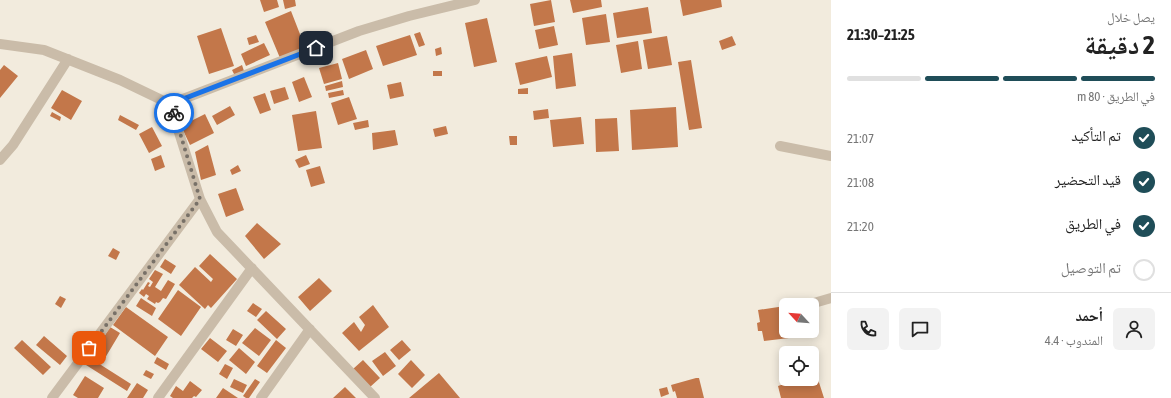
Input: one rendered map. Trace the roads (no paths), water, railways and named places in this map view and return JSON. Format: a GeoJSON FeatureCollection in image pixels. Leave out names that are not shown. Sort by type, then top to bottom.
{"type":"FeatureCollection","features":[{"type":"Feature","properties":{"kind":"street"},"geometry":{"type":"LineString","coordinates":[[0,44],[44,50],[120,80],[170,104],[359,32],[409,16],[476,0]]}},
{"type":"Feature","properties":{"kind":"street"},"geometry":{"type":"LineString","coordinates":[[0,160],[13,145],[68,59]]}},
{"type":"Feature","properties":{"kind":"street"},"geometry":{"type":"LineString","coordinates":[[170,104],[200,199],[218,232],[375,398]]}},
{"type":"Feature","properties":{"kind":"street"},"geometry":{"type":"LineString","coordinates":[[780,146],[831,156]]}},
{"type":"Feature","properties":{"kind":"street"},"geometry":{"type":"LineString","coordinates":[[52,398],[200,199]]}},
{"type":"Feature","properties":{"kind":"street"},"geometry":{"type":"LineString","coordinates":[[158,398],[252,268]]}},
{"type":"Feature","properties":{"kind":"street"},"geometry":{"type":"LineString","coordinates":[[819,302],[831,298]]}},
{"type":"Feature","properties":{"kind":"street"},"geometry":{"type":"LineString","coordinates":[[261,398],[310,329]]}}]}
